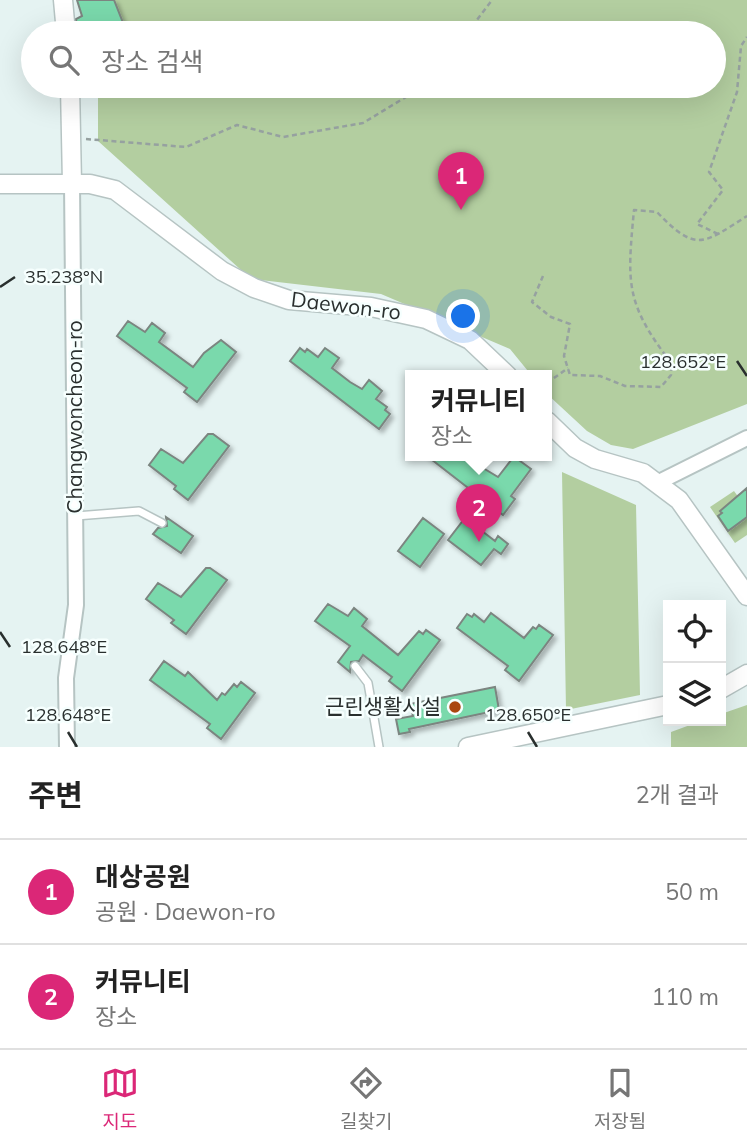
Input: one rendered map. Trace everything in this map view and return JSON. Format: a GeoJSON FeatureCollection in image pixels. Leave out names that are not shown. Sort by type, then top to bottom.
{"type":"FeatureCollection","features":[{"type":"Feature","properties":{"kind":"street"},"geometry":{"type":"LineString","coordinates":[[63,0],[65,21]]}},
{"type":"Feature","properties":{"kind":"street","name":"Changwoncheon-ro"},"geometry":{"type":"LineString","coordinates":[[67,747],[66,678],[76,605],[70,98]]}},
{"type":"Feature","properties":{"kind":"street","name":"Daewon-ro"},"geometry":{"type":"LineString","coordinates":[[0,184],[90,184],[120,192],[222,271],[254,288],[289,300],[371,307],[426,319],[470,340],[502,370]]}},
{"type":"Feature","properties":{"kind":"street"},"geometry":{"type":"LineString","coordinates":[[552,426],[575,448],[595,460],[643,473],[687,509],[747,596]]}},
{"type":"Feature","properties":{"kind":"street"},"geometry":{"type":"LineString","coordinates":[[657,484],[747,438]]}},
{"type":"Feature","properties":{"kind":"street"},"geometry":{"type":"LineString","coordinates":[[726,686],[747,674]]}},
{"type":"Feature","properties":{"kind":"street"},"geometry":{"type":"LineString","coordinates":[[468,747],[663,706]]}},
{"type":"Feature","properties":{"kind":"lane"},"geometry":{"type":"LineString","coordinates":[[76,516],[139,511],[162,523]]}},
{"type":"Feature","properties":{"kind":"lane"},"geometry":{"type":"LineString","coordinates":[[355,666],[368,683],[379,747]]}},
{"type":"Feature","properties":{"kind":"path"},"geometry":{"type":"LineString","coordinates":[[476,21],[492,0]]}},
{"type":"Feature","properties":{"kind":"path"},"geometry":{"type":"LineString","coordinates":[[718,234],[697,224],[723,190],[709,172],[737,92],[741,46],[747,37]]}},
{"type":"Feature","properties":{"kind":"path"},"geometry":{"type":"LineString","coordinates":[[72,138],[186,147],[237,125],[283,137],[363,123],[404,98]]}},
{"type":"Feature","properties":{"kind":"path"},"geometry":{"type":"LineString","coordinates":[[543,276],[532,302],[551,317],[570,324],[564,356],[570,375],[600,376],[625,386],[661,387],[671,375],[672,363],[651,337],[638,312],[628,280],[634,210],[657,212],[679,236],[693,241],[718,234],[747,216]]}},
{"type":"Feature","properties":{"kind":"path"},"geometry":{"type":"LineString","coordinates":[[552,379],[568,368]]}},
{"type":"Feature","properties":{"kind":"green space"},"geometry":{"type":"Polygon","coordinates":[[[98,0],[747,0],[747,404],[633,449],[611,445],[587,431],[552,399],[552,370],[527,370],[510,349],[381,294],[251,279],[98,141],[98,98],[726,98],[726,21],[98,21],[98,0]]]}},
{"type":"Feature","properties":{"kind":"green space"},"geometry":{"type":"Polygon","coordinates":[[[562,472],[636,505],[640,695],[566,710],[562,472]]]}},
{"type":"Feature","properties":{"kind":"green space"},"geometry":{"type":"Polygon","coordinates":[[[734,491],[747,509],[747,535],[735,543],[710,507],[734,491]]]}},
{"type":"Feature","properties":{"kind":"green space"},"geometry":{"type":"Polygon","coordinates":[[[747,705],[747,747],[671,747],[671,732],[687,726],[726,726],[726,712],[747,705]]]}},
{"type":"Feature","properties":{"kind":"building"},"geometry":{"type":"Polygon","coordinates":[[[77,0],[114,0],[122,21],[76,21],[82,16],[77,0]]]}},
{"type":"Feature","properties":{"kind":"building"},"geometry":{"type":"Polygon","coordinates":[[[128,321],[145,332],[152,323],[165,333],[159,342],[193,367],[204,353],[221,340],[236,352],[197,402],[184,392],[187,388],[117,336],[128,321]]]}},
{"type":"Feature","properties":{"kind":"building"},"geometry":{"type":"Polygon","coordinates":[[[300,348],[305,352],[307,349],[318,357],[325,348],[339,358],[332,368],[350,382],[362,389],[369,380],[382,391],[376,399],[387,407],[385,410],[390,414],[379,429],[290,361],[300,348]]]}},
{"type":"Feature","properties":{"kind":"building"},"geometry":{"type":"Polygon","coordinates":[[[208,434],[213,434],[229,446],[188,500],[174,489],[176,486],[149,465],[161,449],[183,463],[208,434]]]}},
{"type":"Feature","properties":{"kind":"building"},"geometry":{"type":"Polygon","coordinates":[[[433,461],[471,461],[498,477],[510,461],[520,461],[531,469],[511,496],[515,499],[503,515],[433,461]]]}},
{"type":"Feature","properties":{"kind":"building"},"geometry":{"type":"Polygon","coordinates":[[[747,488],[747,517],[728,531],[718,516],[722,513],[720,511],[747,488]]]}},
{"type":"Feature","properties":{"kind":"building"},"geometry":{"type":"Polygon","coordinates":[[[166,517],[193,536],[181,553],[153,534],[158,528],[167,526],[166,517]]]}},
{"type":"Feature","properties":{"kind":"building"},"geometry":{"type":"Polygon","coordinates":[[[423,518],[444,534],[420,567],[398,551],[423,518]]]}},
{"type":"Feature","properties":{"kind":"building"},"geometry":{"type":"Polygon","coordinates":[[[465,518],[495,541],[498,536],[508,544],[501,554],[494,549],[481,565],[448,540],[465,518]]]}},
{"type":"Feature","properties":{"kind":"building"},"geometry":{"type":"Polygon","coordinates":[[[206,568],[227,580],[186,634],[171,623],[174,620],[146,599],[158,583],[181,597],[206,568]]]}},
{"type":"Feature","properties":{"kind":"building"},"geometry":{"type":"Polygon","coordinates":[[[328,604],[348,616],[354,608],[367,619],[362,626],[398,655],[419,631],[423,634],[426,630],[440,640],[402,691],[389,681],[392,677],[363,655],[359,661],[351,662],[350,672],[338,662],[350,646],[315,621],[328,604]]]}},
{"type":"Feature","properties":{"kind":"building"},"geometry":{"type":"Polygon","coordinates":[[[491,613],[524,638],[533,627],[536,629],[539,625],[553,635],[519,681],[505,670],[508,666],[457,628],[467,614],[472,617],[474,614],[484,622],[491,613]]]}},
{"type":"Feature","properties":{"kind":"building"},"geometry":{"type":"Polygon","coordinates":[[[164,661],[185,676],[188,672],[217,700],[234,684],[237,687],[241,682],[255,693],[221,739],[207,728],[210,724],[150,680],[164,661]]]}},
{"type":"Feature","properties":{"kind":"building","name":"근린생활시설"},"geometry":{"type":"Polygon","coordinates":[[[495,687],[499,710],[409,729],[410,732],[399,734],[396,719],[413,716],[410,704],[495,687]]]}},
{"type":"Feature","properties":{"kind":"place","name":"대상공원"},"geometry":{"type":"Point","coordinates":[461,210]}},
{"type":"Feature","properties":{"kind":"place","name":"커뮤니티"},"geometry":{"type":"Point","coordinates":[479,542]}},
{"type":"Feature","properties":{"kind":"place","name":"근린생활시설"},"geometry":{"type":"Point","coordinates":[455,707]}}]}
